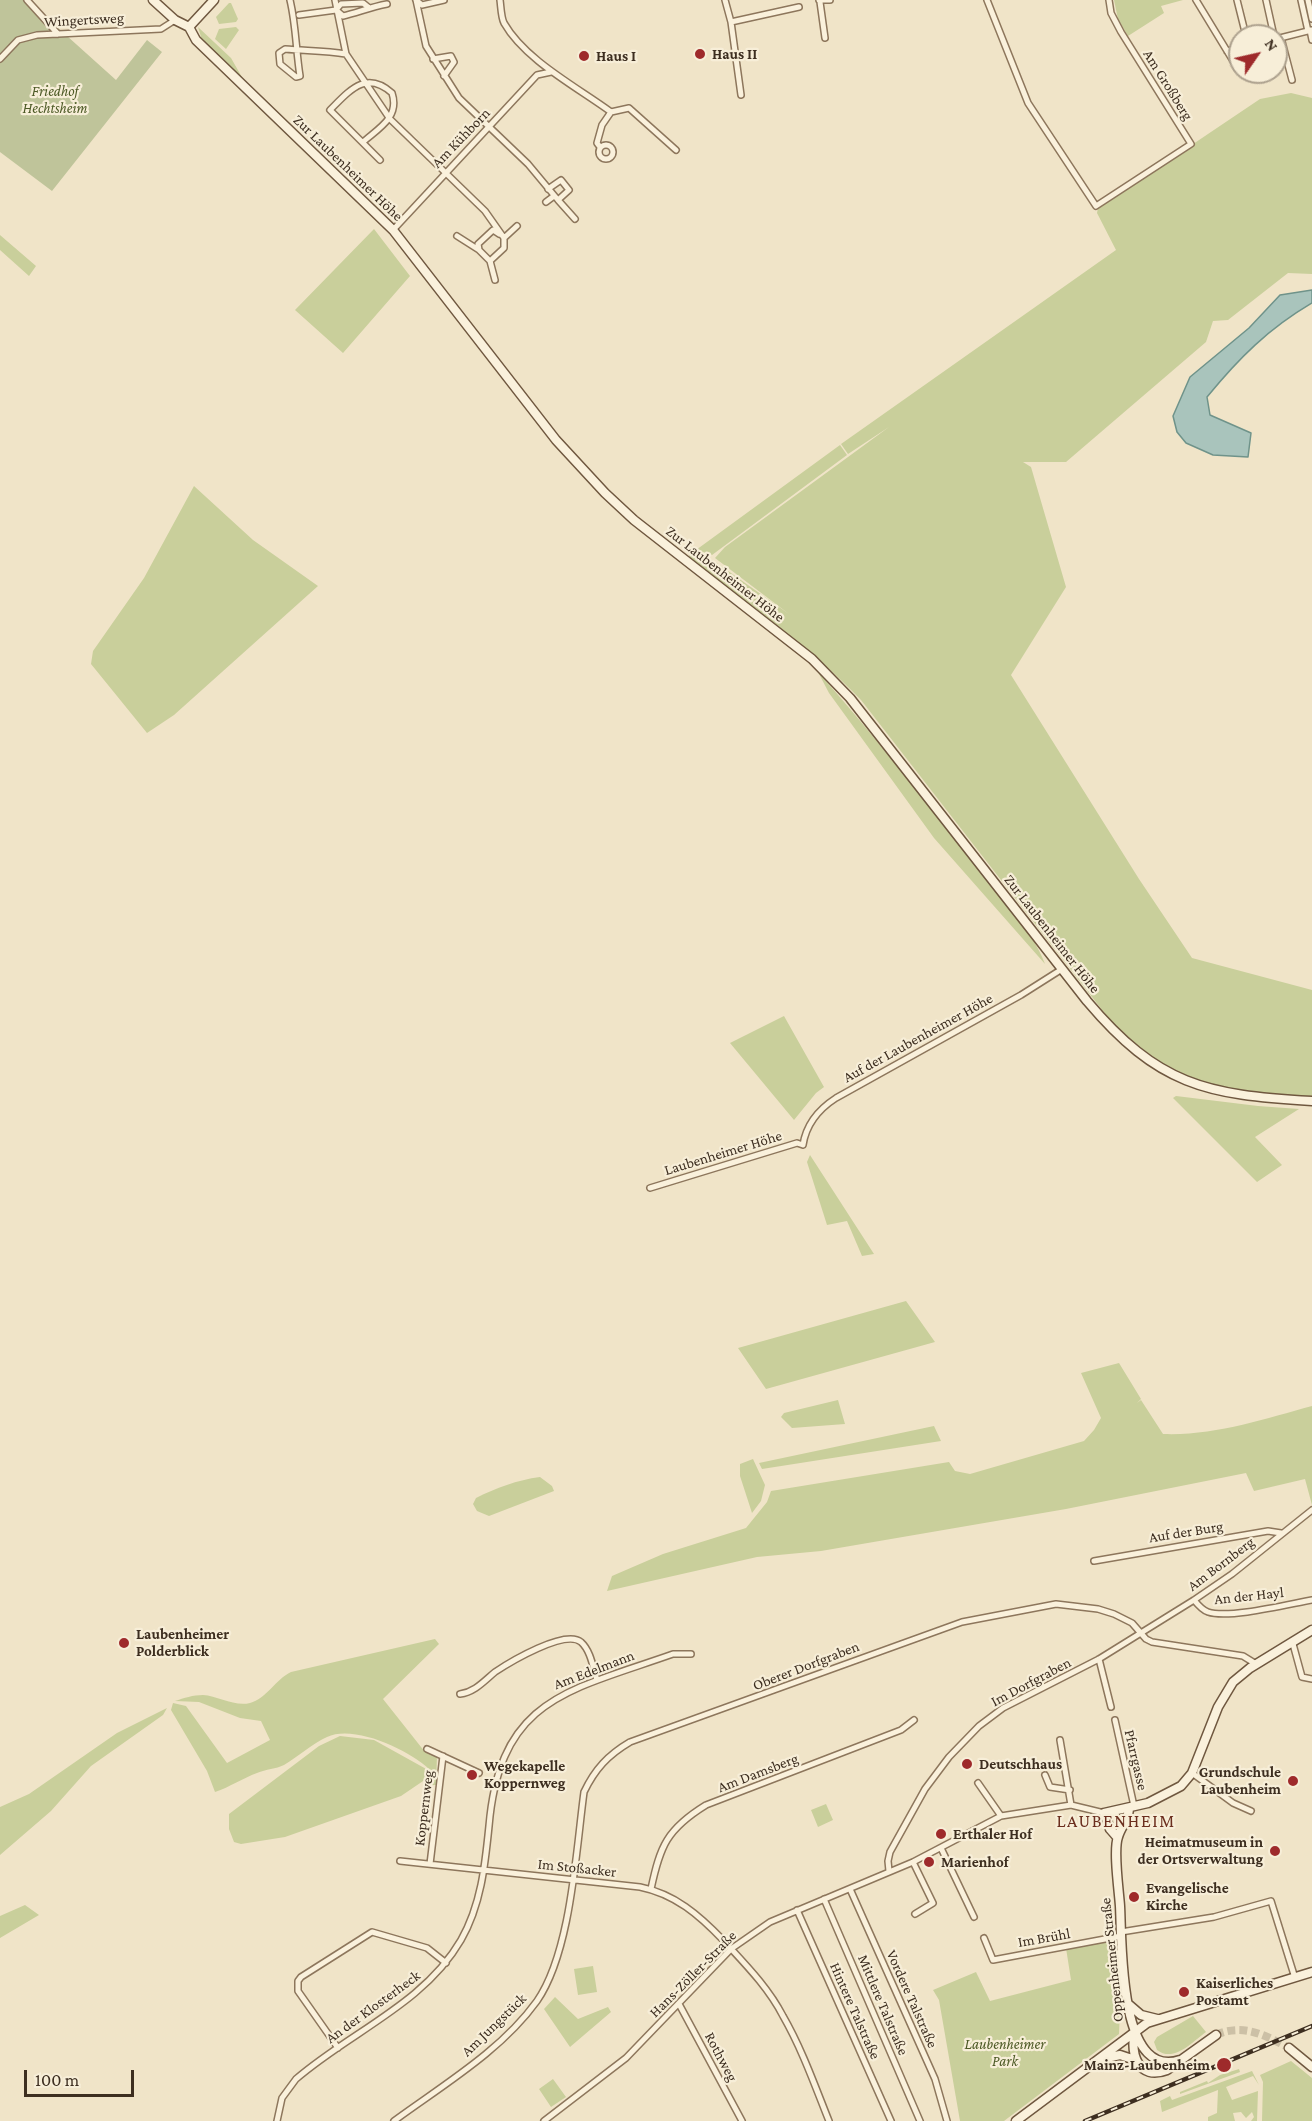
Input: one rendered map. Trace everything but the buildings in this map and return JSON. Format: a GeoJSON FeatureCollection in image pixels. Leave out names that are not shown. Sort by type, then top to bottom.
{"type":"FeatureCollection","features":[{"type":"Feature","properties":{"kind":"street"},"geometry":{"type":"LineString","coordinates":[[27,0],[58,34]]}},
{"type":"Feature","properties":{"kind":"street","name":"Zur Laubenheimer Höhe"},"geometry":{"type":"LineString","coordinates":[[153,0],[175,20],[189,27],[202,46],[393,230],[556,440],[605,493],[634,520],[812,659],[850,698],[1062,969],[1120,1036],[1168,1073],[1224,1094],[1312,1101]]}},
{"type":"Feature","properties":{"kind":"street"},"geometry":{"type":"LineString","coordinates":[[189,27],[214,0]]}},
{"type":"Feature","properties":{"kind":"street"},"geometry":{"type":"LineString","coordinates":[[290,0],[296,52],[300,76],[296,77],[280,64],[278,57],[285,49],[296,52],[319,49],[346,54]]}},
{"type":"Feature","properties":{"kind":"street"},"geometry":{"type":"LineString","coordinates":[[334,0],[346,54],[390,119],[485,211],[503,237],[504,248],[490,261]]}},
{"type":"Feature","properties":{"kind":"street"},"geometry":{"type":"LineString","coordinates":[[416,0],[422,5],[444,0]]}},
{"type":"Feature","properties":{"kind":"street"},"geometry":{"type":"LineString","coordinates":[[416,0],[422,34],[433,59],[459,98],[528,164],[575,219]]}},
{"type":"Feature","properties":{"kind":"street"},"geometry":{"type":"LineString","coordinates":[[500,0],[502,21],[513,35],[551,72],[611,112]]}},
{"type":"Feature","properties":{"kind":"street"},"geometry":{"type":"LineString","coordinates":[[725,0],[731,22],[741,96]]}},
{"type":"Feature","properties":{"kind":"street"},"geometry":{"type":"LineString","coordinates":[[825,38],[820,1],[830,0]]}},
{"type":"Feature","properties":{"kind":"street","name":"Am Großberg"},"geometry":{"type":"LineString","coordinates":[[987,0],[1028,103],[1096,206],[1191,144],[1121,32],[1111,13],[1109,0]]}},
{"type":"Feature","properties":{"kind":"street"},"geometry":{"type":"LineString","coordinates":[[1196,0],[1227,51]]}},
{"type":"Feature","properties":{"kind":"street"},"geometry":{"type":"LineString","coordinates":[[1237,0],[1243,24]]}},
{"type":"Feature","properties":{"kind":"street"},"geometry":{"type":"LineString","coordinates":[[1266,0],[1273,24]]}},
{"type":"Feature","properties":{"kind":"street"},"geometry":{"type":"LineString","coordinates":[[1301,0],[1312,40]]}},
{"type":"Feature","properties":{"kind":"street"},"geometry":{"type":"LineString","coordinates":[[1308,0],[1312,19]]}},
{"type":"Feature","properties":{"kind":"street"},"geometry":{"type":"LineString","coordinates":[[299,15],[336,10],[341,4],[363,3],[368,7]]}},
{"type":"Feature","properties":{"kind":"street"},"geometry":{"type":"LineString","coordinates":[[336,10],[343,16],[364,11],[368,7],[387,4]]}},
{"type":"Feature","properties":{"kind":"street"},"geometry":{"type":"LineString","coordinates":[[731,22],[799,7]]}},
{"type":"Feature","properties":{"kind":"street","name":"Wingertsweg"},"geometry":{"type":"LineString","coordinates":[[0,59],[18,40],[37,34],[161,29],[175,20]]}},
{"type":"Feature","properties":{"kind":"street"},"geometry":{"type":"LineString","coordinates":[[1288,35],[1310,30]]}},
{"type":"Feature","properties":{"kind":"street"},"geometry":{"type":"LineString","coordinates":[[433,59],[451,56],[454,62],[444,76]]}},
{"type":"Feature","properties":{"kind":"street"},"geometry":{"type":"LineString","coordinates":[[1288,69],[1292,80]]}},
{"type":"Feature","properties":{"kind":"street","name":"Am Kühborn"},"geometry":{"type":"LineString","coordinates":[[393,230],[537,75],[551,72]]}},
{"type":"Feature","properties":{"kind":"street"},"geometry":{"type":"LineString","coordinates":[[363,142],[390,119],[395,109],[392,93],[375,82],[364,82],[330,111],[380,160]]}},
{"type":"Feature","properties":{"kind":"street"},"geometry":{"type":"LineString","coordinates":[[600,147],[597,143],[598,133],[611,112],[629,108],[676,150]]}},
{"type":"Feature","properties":{"kind":"street"},"geometry":{"type":"LineString","coordinates":[[546,202],[569,190],[561,180],[548,189]]}},
{"type":"Feature","properties":{"kind":"street"},"geometry":{"type":"LineString","coordinates":[[503,237],[517,226]]}},
{"type":"Feature","properties":{"kind":"street"},"geometry":{"type":"LineString","coordinates":[[478,250],[478,244],[493,230],[503,237]]}},
{"type":"Feature","properties":{"kind":"street"},"geometry":{"type":"LineString","coordinates":[[457,236],[490,261],[495,280]]}},
{"type":"Feature","properties":{"kind":"street","name":"Auf der Laubenheimer Höhe"},"geometry":{"type":"LineString","coordinates":[[803,1145],[813,1119],[836,1098],[1062,969]]}},
{"type":"Feature","properties":{"kind":"street","name":"Laubenheimer Höhe"},"geometry":{"type":"LineString","coordinates":[[650,1188],[797,1143],[803,1145]]}},
{"type":"Feature","properties":{"kind":"street","name":"Am Bornberg"},"geometry":{"type":"LineString","coordinates":[[1141,1633],[1232,1574],[1312,1510]]}},
{"type":"Feature","properties":{"kind":"street","name":"Auf der Burg"},"geometry":{"type":"LineString","coordinates":[[1094,1561],[1268,1531],[1281,1533]]}},
{"type":"Feature","properties":{"kind":"street","name":"An der Hayl"},"geometry":{"type":"LineString","coordinates":[[1194,1600],[1202,1609],[1212,1613],[1242,1612],[1312,1600]]}},
{"type":"Feature","properties":{"kind":"street","name":"Oberer Dorfgraben"},"geometry":{"type":"LineString","coordinates":[[573,1880],[584,1792],[603,1761],[630,1743],[967,1620],[1066,1604],[1113,1614],[1132,1623],[1141,1633]]}},
{"type":"Feature","properties":{"kind":"street"},"geometry":{"type":"LineString","coordinates":[[1118,1837],[1110,1829],[1104,1813],[1131,1807],[1172,1792],[1192,1773],[1226,1691],[1241,1675],[1256,1664],[1293,1644],[1312,1630]]}},
{"type":"Feature","properties":{"kind":"street"},"geometry":{"type":"LineString","coordinates":[[1141,1633],[1152,1642],[1243,1656],[1256,1664]]}},
{"type":"Feature","properties":{"kind":"street","name":"Im Dorfgraben"},"geometry":{"type":"LineString","coordinates":[[889,1871],[890,1852],[907,1820],[931,1781],[965,1739],[1003,1708],[1099,1659],[1141,1633]]}},
{"type":"Feature","properties":{"kind":"street"},"geometry":{"type":"LineString","coordinates":[[460,1694],[478,1687],[504,1666],[547,1644],[563,1639],[576,1638],[583,1643],[589,1653],[597,1680]]}},
{"type":"Feature","properties":{"kind":"street"},"geometry":{"type":"LineString","coordinates":[[1293,1644],[1302,1677],[1312,1679]]}},
{"type":"Feature","properties":{"kind":"street","name":"Am Edelmann"},"geometry":{"type":"LineString","coordinates":[[485,1870],[493,1785],[512,1742],[536,1712],[553,1699],[597,1680],[673,1654],[691,1654]]}},
{"type":"Feature","properties":{"kind":"street"},"geometry":{"type":"LineString","coordinates":[[1099,1659],[1111,1707]]}},
{"type":"Feature","properties":{"kind":"street","name":"Am Damsberg"},"geometry":{"type":"LineString","coordinates":[[651,1889],[662,1847],[678,1825],[690,1815],[706,1805],[901,1730],[914,1720]]}},
{"type":"Feature","properties":{"kind":"street","name":"Pfarrgasse"},"geometry":{"type":"LineString","coordinates":[[1115,1720],[1131,1807]]}},
{"type":"Feature","properties":{"kind":"street"},"geometry":{"type":"LineString","coordinates":[[1060,1740],[1071,1805]]}},
{"type":"Feature","properties":{"kind":"street","name":"Koppernweg"},"geometry":{"type":"LineString","coordinates":[[427,1749],[479,1773]]}},
{"type":"Feature","properties":{"kind":"street","name":"Koppernweg"},"geometry":{"type":"LineString","coordinates":[[430,1864],[443,1756]]}},
{"type":"Feature","properties":{"kind":"street"},"geometry":{"type":"LineString","coordinates":[[1192,1773],[1233,1803],[1251,1811]]}},
{"type":"Feature","properties":{"kind":"street"},"geometry":{"type":"LineString","coordinates":[[1045,1775],[1050,1788],[1070,1790]]}},
{"type":"Feature","properties":{"kind":"street"},"geometry":{"type":"LineString","coordinates":[[978,1783],[1001,1815]]}},
{"type":"Feature","properties":{"kind":"street","name":"Hans-Zöller-Straße"},"geometry":{"type":"LineString","coordinates":[[544,2121],[626,2058],[731,1949],[765,1926],[797,1910],[913,1862],[1001,1815],[1071,1805],[1104,1813]]}},
{"type":"Feature","properties":{"kind":"street","name":"Oppenheimer Straße"},"geometry":{"type":"LineString","coordinates":[[1131,1807],[1118,1837],[1121,1934],[1127,2003],[1129,2019],[1135,2031],[1157,2019],[1312,1972]]}},
{"type":"Feature","properties":{"kind":"street"},"geometry":{"type":"LineString","coordinates":[[941,1848],[974,1917]]}},
{"type":"Feature","properties":{"kind":"street","name":"Im Stoßacker"},"geometry":{"type":"LineString","coordinates":[[400,1861],[651,1889],[693,1910],[750,1969],[783,2015],[829,2121]]}},
{"type":"Feature","properties":{"kind":"street"},"geometry":{"type":"LineString","coordinates":[[913,1862],[933,1903],[915,1914]]}},
{"type":"Feature","properties":{"kind":"street","name":"An der Klosterheck"},"geometry":{"type":"LineString","coordinates":[[277,2121],[282,2098],[290,2086],[338,2048],[414,1994],[446,1963],[471,1922],[485,1870]]}},
{"type":"Feature","properties":{"kind":"street","name":"Am Jungstück"},"geometry":{"type":"LineString","coordinates":[[394,2121],[479,2059],[537,2000],[563,1937],[573,1880]]}},
{"type":"Feature","properties":{"kind":"street","name":"Vordere Talstraße"},"geometry":{"type":"LineString","coordinates":[[850,1888],[935,2079],[948,2121]]}},
{"type":"Feature","properties":{"kind":"street","name":"Mittlere Talstraße"},"geometry":{"type":"LineString","coordinates":[[824,1899],[920,2121]]}},
{"type":"Feature","properties":{"kind":"street"},"geometry":{"type":"LineString","coordinates":[[1121,1934],[1214,1917],[1271,1900],[1294,1978]]}},
{"type":"Feature","properties":{"kind":"street","name":"Hintere Talstraße"},"geometry":{"type":"LineString","coordinates":[[797,1910],[891,2121]]}},
{"type":"Feature","properties":{"kind":"street"},"geometry":{"type":"LineString","coordinates":[[338,2048],[298,1991],[298,1981],[301,1977],[372,1932],[427,1948],[446,1963]]}},
{"type":"Feature","properties":{"kind":"street","name":"Im Brühl"},"geometry":{"type":"LineString","coordinates":[[984,1938],[993,1960],[1121,1934]]}},
{"type":"Feature","properties":{"kind":"street"},"geometry":{"type":"LineString","coordinates":[[1127,2003],[1141,2015],[1157,2019]]}},
{"type":"Feature","properties":{"kind":"street","name":"Rothweg"},"geometry":{"type":"LineString","coordinates":[[679,2004],[742,2121]]}},
{"type":"Feature","properties":{"kind":"street"},"geometry":{"type":"LineString","coordinates":[[1135,2031],[1132,2051],[1136,2060]]}},
{"type":"Feature","properties":{"kind":"street"},"geometry":{"type":"LineString","coordinates":[[1135,2031],[1156,2061],[1168,2063],[1180,2060]]}},
{"type":"Feature","properties":{"kind":"street"},"geometry":{"type":"LineString","coordinates":[[1016,2121],[1135,2031]]}},
{"type":"Feature","properties":{"kind":"street"},"geometry":{"type":"LineString","coordinates":[[1092,2064],[1111,2055],[1125,2056],[1136,2060],[1148,2071],[1158,2073],[1167,2070],[1216,2035]]}},
{"type":"Feature","properties":{"kind":"street"},"geometry":{"type":"LineString","coordinates":[[1289,2048],[1312,2067]]}},
{"type":"Feature","properties":{"kind":"green space","name":"Friedhof Hechtsheim"},"geometry":{"type":"Polygon","coordinates":[[[0,0],[27,0],[116,80],[147,40],[162,52],[52,191],[0,152],[0,0]]]}},
{"type":"Feature","properties":{"kind":"green space"},"geometry":{"type":"Polygon","coordinates":[[[1114,0],[1183,0],[1161,6],[1164,13],[1128,36],[1118,19],[1114,0]]]}},
{"type":"Feature","properties":{"kind":"green space"},"geometry":{"type":"Polygon","coordinates":[[[229,3],[238,19],[236,22],[219,24],[216,17],[229,3]]]}},
{"type":"Feature","properties":{"kind":"green space"},"geometry":{"type":"Polygon","coordinates":[[[198,27],[231,58],[243,79],[202,40],[198,27]]]}},
{"type":"Feature","properties":{"kind":"green space"},"geometry":{"type":"Polygon","coordinates":[[[236,27],[239,30],[226,49],[215,39],[219,29],[236,27]]]}},
{"type":"Feature","properties":{"kind":"green space"},"geometry":{"type":"Polygon","coordinates":[[[1291,93],[1312,98],[1312,274],[1288,273],[1228,320],[1213,321],[1206,342],[1066,462],[1023,462],[1031,467],[1066,587],[1011,675],[1139,879],[1192,958],[1312,990],[1312,1098],[1242,1093],[1204,1085],[1176,1072],[1124,1034],[1113,1024],[861,700],[800,644],[690,559],[689,555],[714,561],[789,614],[715,558],[725,547],[889,427],[848,454],[841,444],[1116,250],[1097,213],[1098,208],[1260,99],[1291,93]]]}},
{"type":"Feature","properties":{"kind":"green space"},"geometry":{"type":"Polygon","coordinates":[[[374,229],[410,276],[343,353],[295,310],[374,229]]]}},
{"type":"Feature","properties":{"kind":"green space"},"geometry":{"type":"Polygon","coordinates":[[[0,235],[36,266],[29,276],[0,250],[0,235]]]}},
{"type":"Feature","properties":{"kind":"green space"},"geometry":{"type":"Polygon","coordinates":[[[840,445],[847,455],[712,555],[696,550],[840,445]]]}},
{"type":"Feature","properties":{"kind":"green space"},"geometry":{"type":"Polygon","coordinates":[[[194,486],[253,540],[318,586],[174,715],[147,733],[91,664],[93,651],[144,578],[194,486]]]}},
{"type":"Feature","properties":{"kind":"green space"},"geometry":{"type":"Polygon","coordinates":[[[818,672],[879,744],[1015,914],[1040,952],[1045,964],[934,838],[829,693],[818,672]]]}},
{"type":"Feature","properties":{"kind":"green space"},"geometry":{"type":"Polygon","coordinates":[[[784,1016],[824,1087],[816,1093],[794,1120],[730,1043],[784,1016]]]}},
{"type":"Feature","properties":{"kind":"green space"},"geometry":{"type":"Polygon","coordinates":[[[1176,1096],[1299,1109],[1255,1137],[1282,1165],[1257,1182],[1173,1098],[1176,1096]]]}},
{"type":"Feature","properties":{"kind":"green space"},"geometry":{"type":"Polygon","coordinates":[[[810,1155],[874,1254],[862,1256],[847,1221],[827,1225],[807,1162],[810,1155]]]}},
{"type":"Feature","properties":{"kind":"green space"},"geometry":{"type":"Polygon","coordinates":[[[906,1301],[935,1342],[766,1389],[738,1348],[906,1301]]]}},
{"type":"Feature","properties":{"kind":"green space"},"geometry":{"type":"Polygon","coordinates":[[[1119,1363],[1141,1399],[1137,1403],[1141,1400],[1163,1434],[1220,1429],[1312,1406],[1312,1505],[1305,1479],[1254,1491],[1246,1473],[1066,1509],[821,1551],[757,1557],[607,1591],[612,1576],[663,1554],[746,1528],[767,1502],[771,1491],[949,1462],[955,1471],[970,1474],[1084,1441],[1101,1418],[1081,1373],[1119,1363]]]}},
{"type":"Feature","properties":{"kind":"green space"},"geometry":{"type":"Polygon","coordinates":[[[838,1400],[845,1424],[792,1428],[781,1417],[784,1413],[838,1400]]]}},
{"type":"Feature","properties":{"kind":"green space"},"geometry":{"type":"Polygon","coordinates":[[[934,1426],[941,1441],[762,1469],[759,1463],[934,1426]]]}},
{"type":"Feature","properties":{"kind":"green space"},"geometry":{"type":"Polygon","coordinates":[[[753,1459],[765,1485],[761,1501],[752,1513],[740,1476],[740,1464],[753,1459]]]}},
{"type":"Feature","properties":{"kind":"green space"},"geometry":{"type":"Polygon","coordinates":[[[540,1477],[552,1486],[554,1491],[489,1516],[477,1511],[473,1504],[476,1498],[499,1488],[540,1477]]]}},
{"type":"Feature","properties":{"kind":"green space"},"geometry":{"type":"Polygon","coordinates":[[[435,1639],[439,1644],[383,1699],[425,1752],[437,1756],[436,1785],[431,1785],[429,1769],[395,1747],[366,1736],[338,1734],[321,1740],[284,1765],[257,1773],[215,1792],[207,1771],[171,1710],[173,1703],[186,1706],[227,1763],[270,1740],[261,1721],[240,1718],[199,1702],[175,1701],[203,1695],[238,1704],[250,1703],[256,1701],[291,1672],[435,1639]]]}},
{"type":"Feature","properties":{"kind":"green space"},"geometry":{"type":"Polygon","coordinates":[[[167,1708],[163,1715],[91,1766],[51,1811],[0,1855],[0,1807],[29,1794],[117,1733],[167,1708]]]}},
{"type":"Feature","properties":{"kind":"green space"},"geometry":{"type":"Polygon","coordinates":[[[340,1736],[374,1740],[428,1770],[429,1777],[401,1796],[285,1837],[241,1844],[234,1842],[229,1829],[229,1814],[319,1746],[340,1736]]]}},
{"type":"Feature","properties":{"kind":"green space"},"geometry":{"type":"Polygon","coordinates":[[[826,1804],[833,1820],[818,1827],[811,1810],[826,1804]]]}},
{"type":"Feature","properties":{"kind":"green space"},"geometry":{"type":"Polygon","coordinates":[[[25,1905],[39,1915],[0,1938],[0,1916],[25,1905]]]}},
{"type":"Feature","properties":{"kind":"green space","name":"Laubenheimer Park"},"geometry":{"type":"Polygon","coordinates":[[[1114,1939],[1120,2011],[1119,2034],[1004,2121],[960,2121],[939,2000],[933,1990],[976,1972],[990,2001],[1071,1980],[1066,1948],[1114,1939]]]}},
{"type":"Feature","properties":{"kind":"green space"},"geometry":{"type":"Polygon","coordinates":[[[593,1966],[597,1992],[578,1995],[574,1969],[593,1966]]]}},
{"type":"Feature","properties":{"kind":"green space"},"geometry":{"type":"Polygon","coordinates":[[[555,1997],[578,2019],[608,2007],[611,2012],[570,2047],[544,2009],[555,1997]]]}},
{"type":"Feature","properties":{"kind":"green space"},"geometry":{"type":"Polygon","coordinates":[[[1193,2016],[1206,2032],[1176,2053],[1163,2053],[1157,2050],[1154,2042],[1157,2037],[1193,2016]]]}},
{"type":"Feature","properties":{"kind":"green space"},"geometry":{"type":"Polygon","coordinates":[[[1291,2061],[1312,2078],[1312,2121],[1262,2121],[1263,2082],[1260,2075],[1291,2061]]]}},
{"type":"Feature","properties":{"kind":"green space"},"geometry":{"type":"Polygon","coordinates":[[[1239,2069],[1240,2072],[1180,2094],[1180,2092],[1207,2081],[1208,2083],[1220,2075],[1239,2069]]]}},
{"type":"Feature","properties":{"kind":"green space"},"geometry":{"type":"Polygon","coordinates":[[[1252,2071],[1259,2085],[1253,2076],[1226,2087],[1232,2100],[1258,2091],[1257,2121],[1251,2121],[1254,2117],[1252,2112],[1246,2118],[1241,2112],[1233,2113],[1235,2121],[1208,2121],[1208,2117],[1217,2113],[1218,2090],[1162,2112],[1160,2101],[1170,2096],[1172,2100],[1252,2071]]]}},
{"type":"Feature","properties":{"kind":"green space"},"geometry":{"type":"Polygon","coordinates":[[[553,2079],[566,2097],[551,2107],[539,2089],[553,2079]]]}},
{"type":"Feature","properties":{"kind":"water"},"geometry":{"type":"Polygon","coordinates":[[[1312,290],[1312,303],[1255,345],[1207,397],[1210,415],[1251,433],[1248,457],[1213,455],[1186,443],[1177,432],[1173,416],[1190,377],[1249,328],[1280,295],[1312,290]]]}},
{"type":"Feature","properties":{"kind":"tunnel"},"geometry":{"type":"LineString","coordinates":[[1216,2035],[1244,2030],[1263,2035],[1289,2048]]}},
{"type":"Feature","properties":{"kind":"railway"},"geometry":{"type":"LineString","coordinates":[[1085,2121],[1312,2026]]}},
{"type":"Feature","properties":{"kind":"place","name":"Haus II"},"geometry":{"type":"Point","coordinates":[700,54]}},
{"type":"Feature","properties":{"kind":"place","name":"Haus I"},"geometry":{"type":"Point","coordinates":[584,56]}},
{"type":"Feature","properties":{"kind":"place","name":"Laubenheimer Polderblick"},"geometry":{"type":"Point","coordinates":[124,1643]}},
{"type":"Feature","properties":{"kind":"place","name":"Deutschhaus"},"geometry":{"type":"Point","coordinates":[967,1764]}},
{"type":"Feature","properties":{"kind":"place","name":"Wegekapelle Koppernweg"},"geometry":{"type":"Point","coordinates":[472,1775]}},
{"type":"Feature","properties":{"kind":"place","name":"Grundschule Laubenheim"},"geometry":{"type":"Point","coordinates":[1293,1781]}},
{"type":"Feature","properties":{"kind":"place","name":"Erthaler Hof"},"geometry":{"type":"Point","coordinates":[941,1834]}},
{"type":"Feature","properties":{"kind":"place","name":"Heimatmuseum in der Ortsverwaltung"},"geometry":{"type":"Point","coordinates":[1275,1851]}},
{"type":"Feature","properties":{"kind":"place","name":"Marienhof"},"geometry":{"type":"Point","coordinates":[929,1862]}},
{"type":"Feature","properties":{"kind":"place","name":"Evangelische Kirche"},"geometry":{"type":"Point","coordinates":[1134,1897]}},
{"type":"Feature","properties":{"kind":"place","name":"Kaiserliches Postamt"},"geometry":{"type":"Point","coordinates":[1184,1992]}},
{"type":"Feature","properties":{"kind":"place","name":"Mainz-Laubenheim"},"geometry":{"type":"Point","coordinates":[1224,2065]}},
{"type":"Feature","properties":{"kind":"district","name":"LAUBENHEIM"},"geometry":{"type":"Point","coordinates":[1116,1821]}}]}
